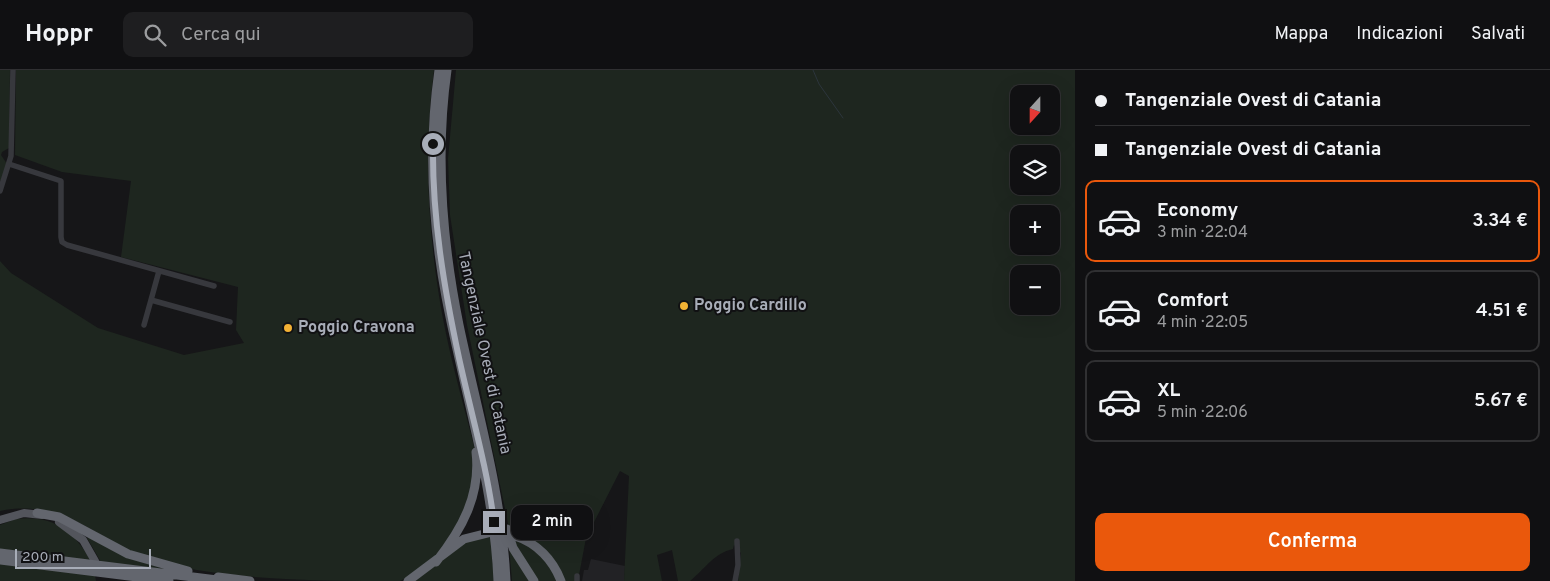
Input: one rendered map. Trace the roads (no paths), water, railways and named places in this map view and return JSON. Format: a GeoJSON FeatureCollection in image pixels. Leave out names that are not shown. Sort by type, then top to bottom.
{"type":"FeatureCollection","features":[{"type":"Feature","properties":{"kind":"highway","name":"Tangenziale Ovest di Catania"},"geometry":{"type":"LineString","coordinates":[[439,70],[433,144],[436,230],[446,296],[492,509],[498,581]]}},
{"type":"Feature","properties":{"kind":"highway","name":"Tangenziale Ovest di Catania"},"geometry":{"type":"LineString","coordinates":[[447,70],[440,145],[444,229],[453,295],[499,502],[506,581]]}},
{"type":"Feature","properties":{"kind":"highway"},"geometry":{"type":"LineString","coordinates":[[436,562],[460,530],[470,507],[475,487],[476,456],[470,423],[470,403]]}},
{"type":"Feature","properties":{"kind":"highway"},"geometry":{"type":"LineString","coordinates":[[478,408],[492,449],[510,540],[534,581]]}},
{"type":"Feature","properties":{"kind":"highway"},"geometry":{"type":"LineString","coordinates":[[37,513],[59,518],[106,544],[145,561],[207,575],[250,581]]}},
{"type":"Feature","properties":{"kind":"highway"},"geometry":{"type":"LineString","coordinates":[[408,581],[464,540],[488,533]]}},
{"type":"Feature","properties":{"kind":"highway"},"geometry":{"type":"LineString","coordinates":[[516,536],[534,544],[546,555],[561,581]]}},
{"type":"Feature","properties":{"kind":"highway"},"geometry":{"type":"LineString","coordinates":[[0,553],[225,581]]}},
{"type":"Feature","properties":{"kind":"highway"},"geometry":{"type":"LineString","coordinates":[[0,560],[170,581]]}},
{"type":"Feature","properties":{"kind":"main road"},"geometry":{"type":"LineString","coordinates":[[0,520],[24,513]]}},
{"type":"Feature","properties":{"kind":"main road"},"geometry":{"type":"LineString","coordinates":[[0,514],[37,513],[71,529],[86,544],[95,561]]}},
{"type":"Feature","properties":{"kind":"street"},"geometry":{"type":"LineString","coordinates":[[0,191],[9,164],[12,142],[13,70]]}},
{"type":"Feature","properties":{"kind":"street"},"geometry":{"type":"LineString","coordinates":[[9,164],[61,181],[62,242],[67,245],[214,286]]}},
{"type":"Feature","properties":{"kind":"street"},"geometry":{"type":"LineString","coordinates":[[144,325],[160,271]]}},
{"type":"Feature","properties":{"kind":"street"},"geometry":{"type":"LineString","coordinates":[[151,300],[230,322]]}},
{"type":"Feature","properties":{"kind":"street"},"geometry":{"type":"LineString","coordinates":[[735,581],[738,565],[737,541]]}},
{"type":"Feature","properties":{"kind":"waterway"},"geometry":{"type":"LineString","coordinates":[[813,70],[819,84],[843,118]]}},
{"type":"Feature","properties":{"kind":"place","name":"Poggio Cardillo"},"geometry":{"type":"Point","coordinates":[684,306]}},
{"type":"Feature","properties":{"kind":"place","name":"Poggio Cravona"},"geometry":{"type":"Point","coordinates":[288,328]}}]}
